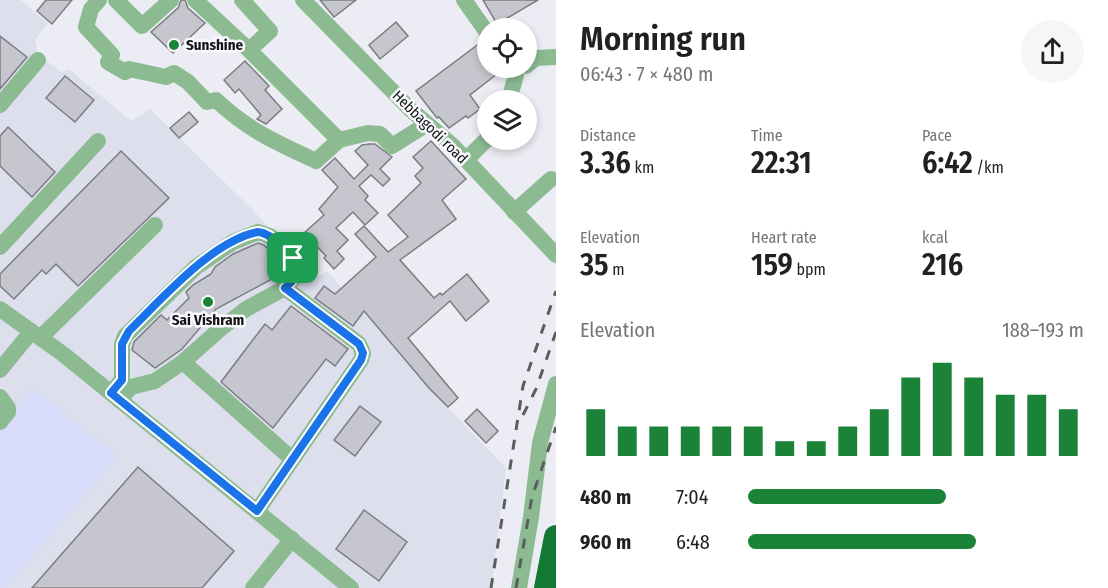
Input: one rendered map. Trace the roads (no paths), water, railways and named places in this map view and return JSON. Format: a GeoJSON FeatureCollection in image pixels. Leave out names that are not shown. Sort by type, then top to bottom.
{"type":"FeatureCollection","features":[{"type":"Feature","properties":{"kind":"highway"},"geometry":{"type":"LineString","coordinates":[[546,588],[556,537]]}},
{"type":"Feature","properties":{"kind":"street"},"geometry":{"type":"LineString","coordinates":[[99,0],[92,9],[86,27],[112,56],[108,62],[125,72],[129,69],[166,77],[174,73],[188,82],[207,102],[216,100],[238,120],[266,138],[316,161],[339,140],[368,133],[380,134],[392,146],[428,124]]}},
{"type":"Feature","properties":{"kind":"street"},"geometry":{"type":"LineString","coordinates":[[116,0],[142,26],[171,0]]}},
{"type":"Feature","properties":{"kind":"street"},"geometry":{"type":"LineString","coordinates":[[195,0],[339,140]]}},
{"type":"Feature","properties":{"kind":"street"},"geometry":{"type":"LineString","coordinates":[[242,0],[270,31],[249,50]]}},
{"type":"Feature","properties":{"kind":"street","name":"Hebbagodi road"},"geometry":{"type":"LineString","coordinates":[[303,0],[410,110],[452,145],[556,255]]}},
{"type":"Feature","properties":{"kind":"street"},"geometry":{"type":"LineString","coordinates":[[464,0],[477,18]]}},
{"type":"Feature","properties":{"kind":"street"},"geometry":{"type":"LineString","coordinates":[[537,58],[556,57]]}},
{"type":"Feature","properties":{"kind":"street"},"geometry":{"type":"LineString","coordinates":[[0,105],[38,60]]}},
{"type":"Feature","properties":{"kind":"street"},"geometry":{"type":"LineString","coordinates":[[0,247],[98,141]]}},
{"type":"Feature","properties":{"kind":"street"},"geometry":{"type":"LineString","coordinates":[[465,160],[477,149]]}},
{"type":"Feature","properties":{"kind":"street"},"geometry":{"type":"LineString","coordinates":[[514,212],[551,179]]}},
{"type":"Feature","properties":{"kind":"street"},"geometry":{"type":"LineString","coordinates":[[0,370],[155,225]]}},
{"type":"Feature","properties":{"kind":"street"},"geometry":{"type":"LineString","coordinates":[[115,397],[127,383],[155,381],[183,362],[246,309],[285,288],[297,272],[293,258],[270,236],[258,232],[233,242],[196,267],[125,336],[122,344],[127,383]]}},
{"type":"Feature","properties":{"kind":"street"},"geometry":{"type":"LineString","coordinates":[[257,511],[361,360],[363,353],[359,344],[285,288]]}},
{"type":"Feature","properties":{"kind":"street"},"geometry":{"type":"LineString","coordinates":[[1,311],[36,335],[115,397],[351,588]]}},
{"type":"Feature","properties":{"kind":"street"},"geometry":{"type":"LineString","coordinates":[[183,362],[292,459]]}},
{"type":"Feature","properties":{"kind":"street"},"geometry":{"type":"LineString","coordinates":[[519,588],[540,443],[556,384]]}},
{"type":"Feature","properties":{"kind":"street"},"geometry":{"type":"LineString","coordinates":[[0,397],[8,408],[8,412],[0,422]]}},
{"type":"Feature","properties":{"kind":"street"},"geometry":{"type":"LineString","coordinates":[[253,588],[292,539]]}},
{"type":"Feature","properties":{"kind":"railway"},"geometry":{"type":"LineString","coordinates":[[491,588],[523,386],[556,291]]}},
{"type":"Feature","properties":{"kind":"railway"},"geometry":{"type":"LineString","coordinates":[[523,415],[536,389],[556,332]]}},
{"type":"Feature","properties":{"kind":"railway"},"geometry":{"type":"LineString","coordinates":[[516,588],[532,497],[556,427]]}},
{"type":"Feature","properties":{"kind":"place","name":"Sunshine"},"geometry":{"type":"Point","coordinates":[174,45]}},
{"type":"Feature","properties":{"kind":"place","name":"Sai Vishram"},"geometry":{"type":"Point","coordinates":[208,302]}}]}
